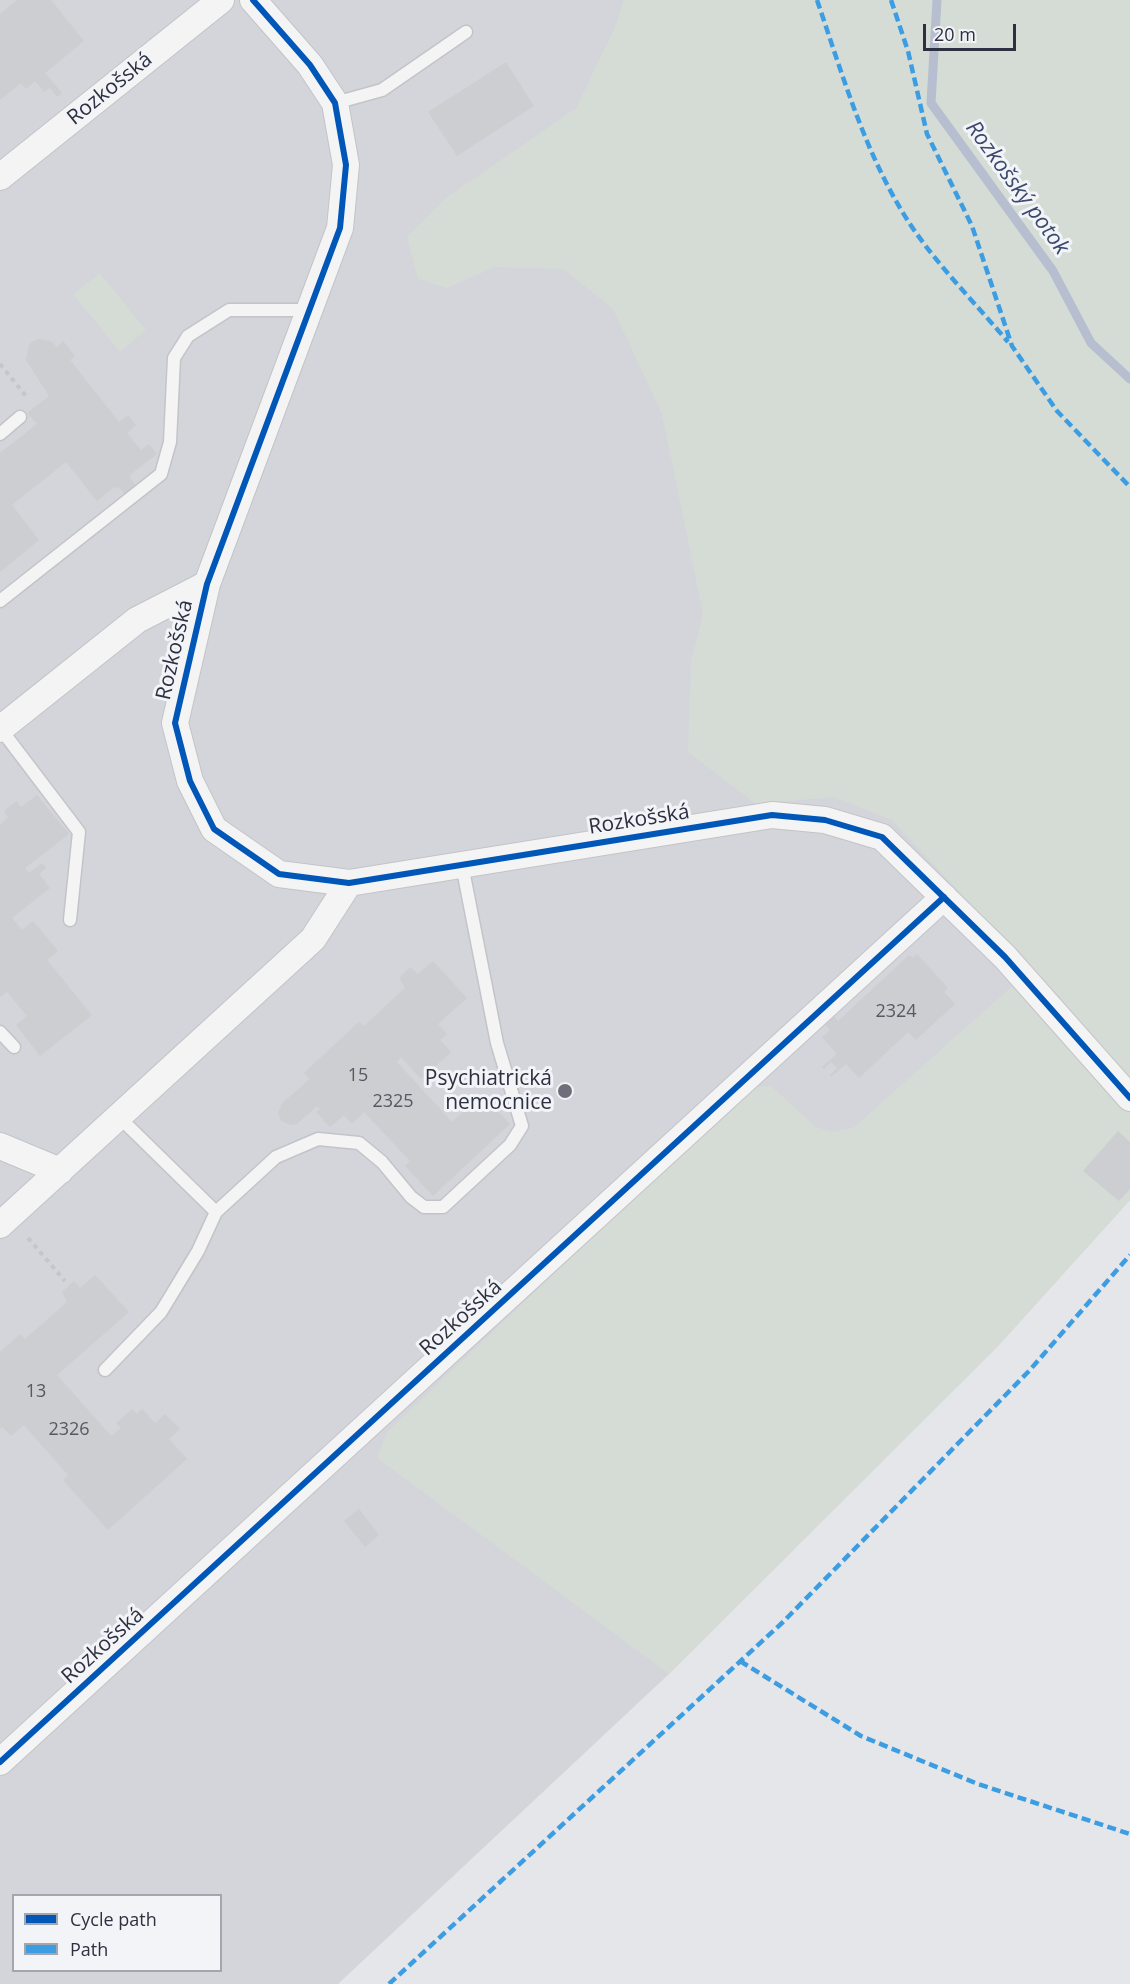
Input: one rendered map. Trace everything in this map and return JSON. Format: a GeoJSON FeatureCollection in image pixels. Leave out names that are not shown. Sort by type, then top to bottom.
{"type":"FeatureCollection","features":[{"type":"Feature","properties":{"kind":"street","name":"Rozkošská"},"geometry":{"type":"LineString","coordinates":[[0,177],[221,0]]}},
{"type":"Feature","properties":{"kind":"street","name":"Rozkošská"},"geometry":{"type":"LineString","coordinates":[[253,0],[310,65],[335,103],[346,165],[340,228],[207,584],[176,723],[190,781],[214,829],[279,874],[349,883],[772,815],[825,820],[882,837],[1005,957],[1130,1098]]}},
{"type":"Feature","properties":{"kind":"street","name":"Rozkošská"},"geometry":{"type":"LineString","coordinates":[[0,729],[137,620],[207,584]]}},
{"type":"Feature","properties":{"kind":"street"},"geometry":{"type":"LineString","coordinates":[[3,1216],[60,1171],[313,939],[349,883]]}},
{"type":"Feature","properties":{"kind":"street","name":"Rozkošská"},"geometry":{"type":"LineString","coordinates":[[0,1762],[944,897]]}},
{"type":"Feature","properties":{"kind":"street"},"geometry":{"type":"LineString","coordinates":[[0,1146],[60,1171]]}},
{"type":"Feature","properties":{"kind":"lane"},"geometry":{"type":"LineString","coordinates":[[335,103],[382,90],[466,32]]}},
{"type":"Feature","properties":{"kind":"lane"},"geometry":{"type":"LineString","coordinates":[[0,601],[161,474],[170,442],[174,358],[188,336],[229,310],[309,310]]}},
{"type":"Feature","properties":{"kind":"lane"},"geometry":{"type":"LineString","coordinates":[[0,434],[20,417]]}},
{"type":"Feature","properties":{"kind":"lane"},"geometry":{"type":"LineString","coordinates":[[0,729],[79,832],[70,920]]}},
{"type":"Feature","properties":{"kind":"lane"},"geometry":{"type":"LineString","coordinates":[[105,1370],[161,1312],[198,1251],[216,1212],[276,1157],[318,1138],[358,1143],[382,1162],[411,1197],[424,1207],[443,1207],[510,1145],[522,1126],[497,1043],[462,865]]}},
{"type":"Feature","properties":{"kind":"lane"},"geometry":{"type":"LineString","coordinates":[[0,1032],[14,1047]]}},
{"type":"Feature","properties":{"kind":"lane"},"geometry":{"type":"LineString","coordinates":[[119,1117],[216,1212]]}},
{"type":"Feature","properties":{"kind":"path"},"geometry":{"type":"LineString","coordinates":[[0,364],[26,397],[20,417]]}},
{"type":"Feature","properties":{"kind":"path"},"geometry":{"type":"LineString","coordinates":[[3,1216],[65,1281]]}},
{"type":"Feature","properties":{"kind":"shaded area","name":"Psychiatrická nemocnice"},"geometry":{"type":"Polygon","coordinates":[[[0,0],[700,0],[1130,1200],[999,1345],[669,1674],[338,1984],[0,1984],[0,0]]]}},
{"type":"Feature","properties":{"kind":"shaded area"},"geometry":{"type":"Polygon","coordinates":[[[624,0],[1130,0],[1130,1200],[999,1345],[669,1674],[377,1458],[387,1432],[739,1098],[756,1087],[771,1086],[816,1127],[833,1132],[853,1128],[1031,969],[892,820],[833,797],[756,804],[688,752],[691,661],[703,614],[662,414],[613,309],[563,269],[495,267],[447,288],[418,279],[407,237],[446,198],[576,108],[614,29],[624,0]]]}},
{"type":"Feature","properties":{"kind":"shaded area"},"geometry":{"type":"Polygon","coordinates":[[[100,273],[146,330],[120,352],[73,294],[100,273]]]}},
{"type":"Feature","properties":{"kind":"building"},"geometry":{"type":"Polygon","coordinates":[[[17,0],[51,0],[84,41],[45,73],[62,93],[57,97],[50,88],[44,92],[35,81],[26,89],[21,83],[0,100],[0,14],[17,0]]]}},
{"type":"Feature","properties":{"kind":"building"},"geometry":{"type":"Polygon","coordinates":[[[506,62],[534,106],[457,156],[428,112],[506,62]]]}},
{"type":"Feature","properties":{"kind":"building"},"geometry":{"type":"Polygon","coordinates":[[[38,339],[51,341],[57,347],[63,341],[75,356],[70,360],[119,422],[128,415],[136,425],[127,433],[141,450],[149,444],[157,454],[131,474],[130,478],[137,487],[126,495],[119,487],[116,489],[114,487],[97,501],[66,462],[12,505],[39,540],[0,572],[0,453],[37,424],[27,413],[49,396],[26,360],[29,344],[38,339]]]}},
{"type":"Feature","properties":{"kind":"building"},"geometry":{"type":"Polygon","coordinates":[[[37,795],[69,834],[25,868],[29,873],[42,863],[46,868],[39,874],[50,888],[12,918],[22,930],[33,921],[58,951],[47,960],[92,1015],[40,1056],[16,1025],[27,1016],[7,992],[0,997],[0,825],[8,817],[4,811],[17,801],[21,807],[37,795]]]}},
{"type":"Feature","properties":{"kind":"building"},"geometry":{"type":"Polygon","coordinates":[[[917,954],[948,988],[944,992],[955,1004],[916,1040],[908,1032],[859,1078],[846,1064],[831,1077],[830,1075],[837,1068],[831,1062],[824,1069],[822,1067],[837,1054],[822,1037],[830,1030],[824,1024],[833,1016],[838,1021],[909,955],[913,958],[917,954]]]}},
{"type":"Feature","properties":{"kind":"building"},"geometry":{"type":"Polygon","coordinates":[[[433,961],[467,998],[438,1024],[447,1034],[440,1040],[451,1052],[421,1079],[401,1057],[397,1062],[452,1122],[482,1094],[510,1124],[433,1196],[405,1166],[410,1161],[364,1112],[352,1124],[344,1115],[330,1127],[316,1112],[320,1109],[317,1106],[297,1124],[290,1125],[281,1121],[278,1113],[282,1103],[310,1079],[304,1073],[307,1070],[359,1022],[364,1026],[405,988],[399,978],[410,967],[418,974],[433,961]]]}},
{"type":"Feature","properties":{"kind":"building"},"geometry":{"type":"Polygon","coordinates":[[[1118,1131],[1130,1142],[1130,1189],[1119,1201],[1083,1171],[1118,1131]]]}},
{"type":"Feature","properties":{"kind":"building"},"geometry":{"type":"Polygon","coordinates":[[[95,1275],[129,1312],[57,1375],[111,1436],[121,1428],[116,1423],[132,1409],[137,1414],[142,1409],[155,1423],[165,1414],[180,1429],[169,1439],[187,1459],[108,1530],[63,1480],[68,1475],[24,1425],[11,1436],[2,1427],[0,1429],[0,1352],[20,1334],[25,1339],[67,1302],[62,1292],[74,1281],[80,1288],[95,1275]]]}},
{"type":"Feature","properties":{"kind":"building"},"geometry":{"type":"Polygon","coordinates":[[[359,1509],[379,1535],[365,1547],[344,1521],[359,1509]]]}},
{"type":"Feature","properties":{"kind":"waterway","name":"Rozkošský potok"},"geometry":{"type":"LineString","coordinates":[[937,0],[931,103],[1053,271],[1091,343],[1130,379]]}},
{"type":"Feature","properties":{"kind":"marked path"},"geometry":{"type":"LineString","coordinates":[[817,0],[858,119],[897,204],[936,259],[1008,342]]}},
{"type":"Feature","properties":{"kind":"marked path"},"geometry":{"type":"LineString","coordinates":[[891,0],[908,51],[927,134],[972,226],[1012,346],[1057,411],[1130,487]]}},
{"type":"Feature","properties":{"kind":"marked path"},"geometry":{"type":"LineString","coordinates":[[389,1984],[783,1622],[1029,1371],[1130,1255]]}},
{"type":"Feature","properties":{"kind":"marked path"},"geometry":{"type":"LineString","coordinates":[[740,1661],[861,1736],[978,1784],[1130,1834]]}},
{"type":"Feature","properties":{"kind":"cycle path"},"geometry":{"type":"LineString","coordinates":[[253,0],[310,65],[335,103],[346,165],[340,228],[207,584],[175,723],[190,781],[214,829],[279,874],[349,883],[772,815],[825,820],[882,837],[1005,957],[1130,1098]]}},
{"type":"Feature","properties":{"kind":"cycle path"},"geometry":{"type":"LineString","coordinates":[[0,1762],[944,897]]}},
{"type":"Feature","properties":{"kind":"place","name":"Psychiatrická nemocnice"},"geometry":{"type":"Point","coordinates":[565,1091]}}]}
